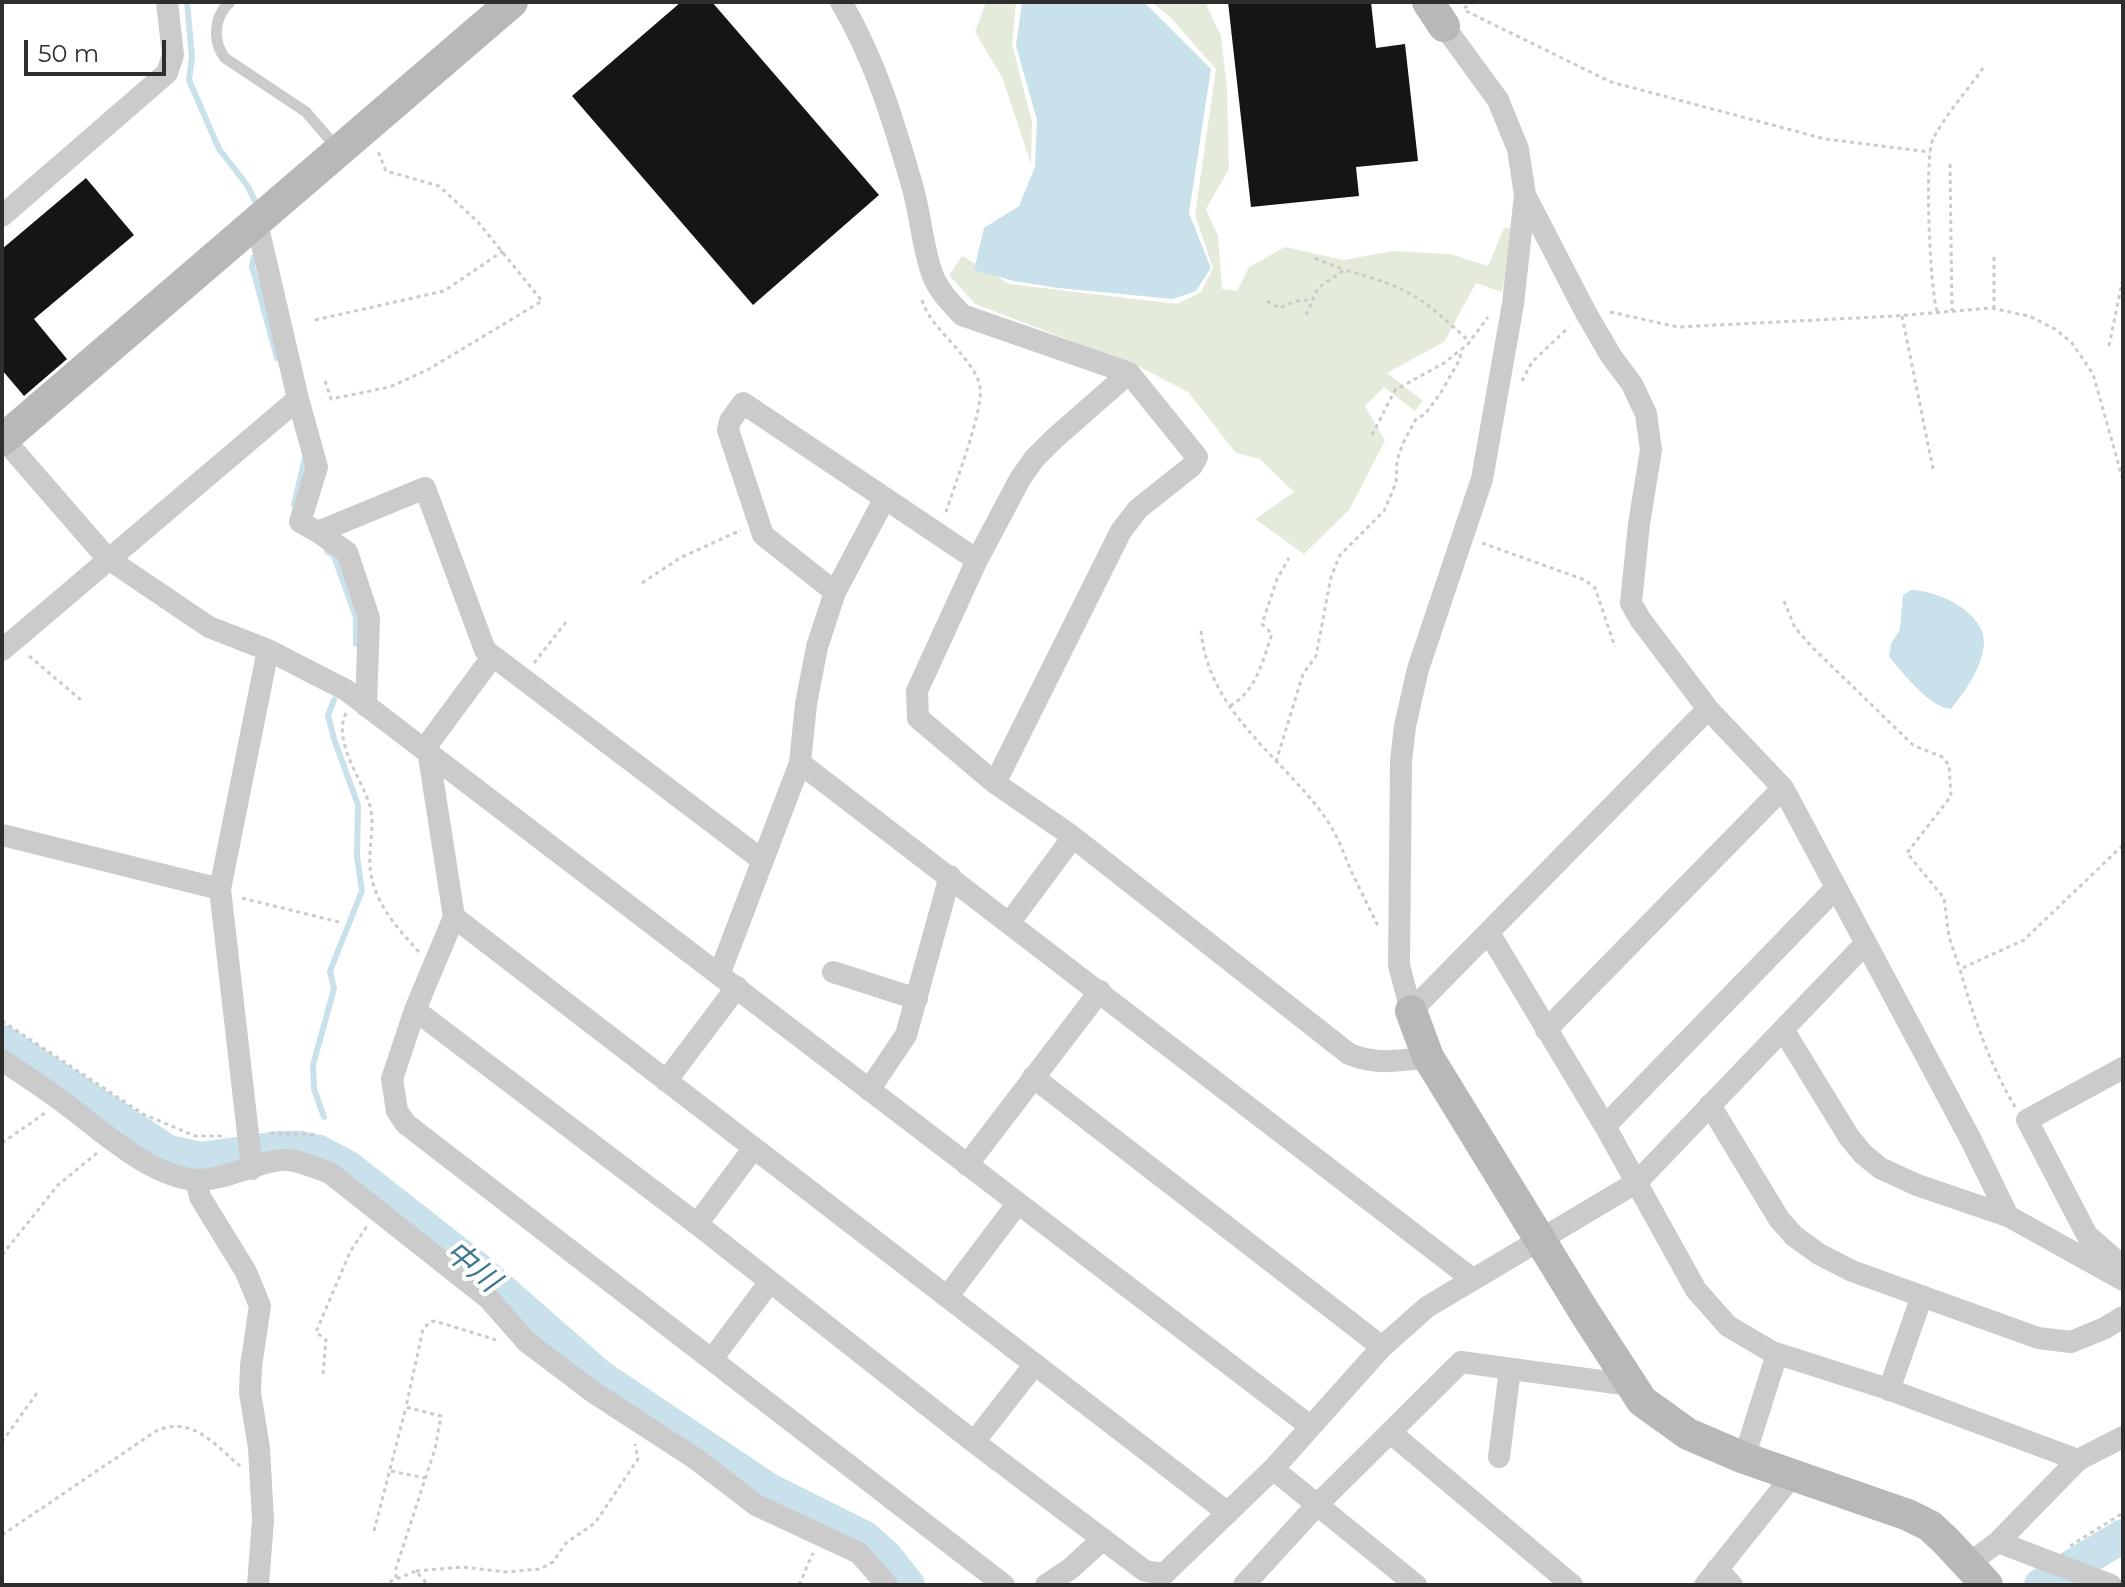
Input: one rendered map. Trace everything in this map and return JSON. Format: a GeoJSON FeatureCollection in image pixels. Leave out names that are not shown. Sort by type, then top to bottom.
{"type":"FeatureCollection","features":[{"type":"Feature","properties":{"kind":"street"},"geometry":{"type":"LineString","coordinates":[[6,206],[167,73],[173,55],[167,2]]}},
{"type":"Feature","properties":{"kind":"street"},"geometry":{"type":"LineString","coordinates":[[512,2],[3,438],[107,558],[209,627],[268,650],[346,690],[1310,1426]]}},
{"type":"Feature","properties":{"kind":"street"},"geometry":{"type":"LineString","coordinates":[[841,2],[890,111],[914,191],[933,276],[944,296],[962,315],[1129,373],[1197,457],[1192,466],[1138,509],[1121,531],[995,783]]}},
{"type":"Feature","properties":{"kind":"street"},"geometry":{"type":"LineString","coordinates":[[1436,14],[1498,100],[1518,149],[1525,195],[1513,308],[1482,479],[1418,669],[1405,726],[1401,761],[1399,965],[1428,1057],[1630,1385],[1642,1401],[1688,1434],[1744,1458],[1908,1515],[1930,1526],[1978,1575],[1998,1542],[2078,1460],[2123,1437]]}},
{"type":"Feature","properties":{"kind":"street"},"geometry":{"type":"LineString","coordinates":[[1525,195],[1586,313],[1632,384],[1646,414],[1651,450],[1631,603],[1708,709],[1783,788],[1971,1140],[2008,1216]]}},
{"type":"Feature","properties":{"kind":"street"},"geometry":{"type":"LineString","coordinates":[[257,223],[317,467],[300,522],[347,552],[369,618],[362,702]]}},
{"type":"Feature","properties":{"kind":"street"},"geometry":{"type":"LineString","coordinates":[[1129,373],[1034,459],[1020,479],[977,560],[917,691],[918,718],[995,783],[1073,837],[1349,1054],[1367,1062],[1389,1063],[1428,1057]]}},
{"type":"Feature","properties":{"kind":"street"},"geometry":{"type":"LineString","coordinates":[[7,646],[298,399]]}},
{"type":"Feature","properties":{"kind":"street"},"geometry":{"type":"LineString","coordinates":[[835,592],[763,535],[728,430],[730,421],[743,403],[977,560]]}},
{"type":"Feature","properties":{"kind":"street"},"geometry":{"type":"LineString","coordinates":[[318,532],[425,488],[485,650],[762,860]]}},
{"type":"Feature","properties":{"kind":"street"},"geometry":{"type":"LineString","coordinates":[[666,1081],[728,981],[762,860],[800,763],[806,704],[817,647],[835,592],[885,498]]}},
{"type":"Feature","properties":{"kind":"street"},"geometry":{"type":"LineString","coordinates":[[252,1169],[220,893],[268,650]]}},
{"type":"Feature","properties":{"kind":"street"},"geometry":{"type":"LineString","coordinates":[[493,656],[426,749],[454,917],[415,1010],[392,1079],[397,1111],[406,1124],[1004,1585]]}},
{"type":"Feature","properties":{"kind":"street"},"geometry":{"type":"LineString","coordinates":[[1411,1011],[1708,709]]}},
{"type":"Feature","properties":{"kind":"street"},"geometry":{"type":"LineString","coordinates":[[800,763],[1471,1278]]}},
{"type":"Feature","properties":{"kind":"street"},"geometry":{"type":"LineString","coordinates":[[1546,1030],[1783,788]]}},
{"type":"Feature","properties":{"kind":"street"},"geometry":{"type":"LineString","coordinates":[[2,835],[220,893]]}},
{"type":"Feature","properties":{"kind":"street"},"geometry":{"type":"LineString","coordinates":[[1010,922],[1073,837]]}},
{"type":"Feature","properties":{"kind":"street"},"geometry":{"type":"LineString","coordinates":[[869,1090],[906,1035],[950,876]]}},
{"type":"Feature","properties":{"kind":"street"},"geometry":{"type":"LineString","coordinates":[[1605,1126],[1836,888]]}},
{"type":"Feature","properties":{"kind":"street"},"geometry":{"type":"LineString","coordinates":[[454,917],[1228,1513]]}},
{"type":"Feature","properties":{"kind":"street"},"geometry":{"type":"LineString","coordinates":[[1489,933],[1605,1126],[1670,1248],[1696,1290],[1728,1326],[1777,1354],[1889,1390],[2078,1460]]}},
{"type":"Feature","properties":{"kind":"street"},"geometry":{"type":"LineString","coordinates":[[415,1010],[1145,1571],[1164,1574],[1273,1469],[1382,1347],[1427,1307],[1538,1238],[1637,1182],[1865,944]]}},
{"type":"Feature","properties":{"kind":"street"},"geometry":{"type":"LineString","coordinates":[[833,972],[917,999]]}},
{"type":"Feature","properties":{"kind":"street"},"geometry":{"type":"LineString","coordinates":[[967,1165],[1100,991]]}},
{"type":"Feature","properties":{"kind":"street"},"geometry":{"type":"LineString","coordinates":[[1784,1031],[1863,1154],[1880,1168],[1917,1185],[2008,1216],[2123,1280]]}},
{"type":"Feature","properties":{"kind":"street"},"geometry":{"type":"LineString","coordinates":[[2,1060],[139,1159],[159,1169],[196,1180],[285,1160],[330,1173],[488,1298],[527,1342],[593,1392],[696,1459],[756,1505],[859,1553],[887,1585]]}},
{"type":"Feature","properties":{"kind":"street"},"geometry":{"type":"LineString","coordinates":[[2123,1068],[2027,1120],[2087,1235],[2121,1265],[2123,1272]]}},
{"type":"Feature","properties":{"kind":"street"},"geometry":{"type":"LineString","coordinates":[[1033,1077],[1382,1347]]}},
{"type":"Feature","properties":{"kind":"street"},"geometry":{"type":"LineString","coordinates":[[1710,1105],[1779,1219],[1794,1236],[1819,1254],[1852,1271],[2038,1338],[2071,1342],[2123,1317]]}},
{"type":"Feature","properties":{"kind":"street"},"geometry":{"type":"LineString","coordinates":[[697,1224],[753,1149]]}},
{"type":"Feature","properties":{"kind":"street"},"geometry":{"type":"LineString","coordinates":[[196,1180],[200,1197],[246,1272],[260,1306],[250,1393],[259,1448],[263,1520],[258,1585]]}},
{"type":"Feature","properties":{"kind":"street"},"geometry":{"type":"LineString","coordinates":[[947,1297],[1018,1203]]}},
{"type":"Feature","properties":{"kind":"street"},"geometry":{"type":"LineString","coordinates":[[712,1359],[769,1283]]}},
{"type":"Feature","properties":{"kind":"street"},"geometry":{"type":"LineString","coordinates":[[1889,1390],[1922,1296]]}},
{"type":"Feature","properties":{"kind":"street"},"geometry":{"type":"LineString","coordinates":[[1744,1458],[1777,1354]]}},
{"type":"Feature","properties":{"kind":"street"},"geometry":{"type":"LineString","coordinates":[[1244,1585],[1317,1505],[1461,1362],[1630,1385]]}},
{"type":"Feature","properties":{"kind":"street"},"geometry":{"type":"LineString","coordinates":[[974,1442],[1035,1364]]}},
{"type":"Feature","properties":{"kind":"street"},"geometry":{"type":"LineString","coordinates":[[1499,1457],[1510,1369]]}},
{"type":"Feature","properties":{"kind":"street"},"geometry":{"type":"LineString","coordinates":[[1391,1433],[1572,1585]]}},
{"type":"Feature","properties":{"kind":"street"},"geometry":{"type":"LineString","coordinates":[[1273,1469],[1416,1585]]}},
{"type":"Feature","properties":{"kind":"street"},"geometry":{"type":"LineString","coordinates":[[1718,1580],[1793,1475]]}},
{"type":"Feature","properties":{"kind":"street"},"geometry":{"type":"LineString","coordinates":[[1046,1585],[1070,1569],[1103,1539]]}},
{"type":"Feature","properties":{"kind":"street"},"geometry":{"type":"LineString","coordinates":[[1998,1542],[2109,1584],[2123,1576]]}},
{"type":"Feature","properties":{"kind":"lane"},"geometry":{"type":"LineString","coordinates":[[230,2],[219,14],[215,25],[221,53],[306,112],[340,151]]}},
{"type":"Feature","properties":{"kind":"path"},"geometry":{"type":"LineString","coordinates":[[1474,2],[1461,9],[1611,82],[1825,139],[1930,152]]}},
{"type":"Feature","properties":{"kind":"path"},"geometry":{"type":"LineString","coordinates":[[1938,313],[1932,277],[1932,140],[1983,68]]}},
{"type":"Feature","properties":{"kind":"path"},"geometry":{"type":"LineString","coordinates":[[325,381],[331,399],[390,387],[429,369],[542,301],[478,222],[439,186],[386,171],[368,127]]}},
{"type":"Feature","properties":{"kind":"path"},"geometry":{"type":"LineString","coordinates":[[1950,164],[1952,311]]}},
{"type":"Feature","properties":{"kind":"path"},"geometry":{"type":"LineString","coordinates":[[315,320],[444,291],[503,251]]}},
{"type":"Feature","properties":{"kind":"path"},"geometry":{"type":"LineString","coordinates":[[1994,254],[1994,309]]}},
{"type":"Feature","properties":{"kind":"path"},"geometry":{"type":"LineString","coordinates":[[1315,258],[1409,291],[1428,303],[1470,342]]}},
{"type":"Feature","properties":{"kind":"path"},"geometry":{"type":"LineString","coordinates":[[1306,315],[1318,288],[1344,270]]}},
{"type":"Feature","properties":{"kind":"path"},"geometry":{"type":"LineString","coordinates":[[933,276],[923,280],[921,295],[924,306],[976,375],[981,396],[939,534]]}},
{"type":"Feature","properties":{"kind":"path"},"geometry":{"type":"LineString","coordinates":[[2109,346],[2123,278]]}},
{"type":"Feature","properties":{"kind":"path"},"geometry":{"type":"LineString","coordinates":[[1267,301],[1279,308],[1297,301],[1312,301]]}},
{"type":"Feature","properties":{"kind":"path"},"geometry":{"type":"LineString","coordinates":[[1372,435],[1395,390],[1461,350],[1492,312],[1500,308],[1513,308]]}},
{"type":"Feature","properties":{"kind":"path"},"geometry":{"type":"LineString","coordinates":[[1498,395],[1511,397],[1540,353],[1594,309],[1678,327],[1994,309],[2029,316],[2055,329],[2072,343],[2093,374],[2123,480]]}},
{"type":"Feature","properties":{"kind":"path"},"geometry":{"type":"LineString","coordinates":[[1901,316],[1933,469]]}},
{"type":"Feature","properties":{"kind":"path"},"geometry":{"type":"LineString","coordinates":[[1276,762],[1303,674],[1316,656],[1331,577],[1340,555],[1384,511],[1396,483],[1397,461],[1403,443],[1416,419],[1425,414],[1440,394],[1460,359],[1461,350]]}},
{"type":"Feature","properties":{"kind":"path"},"geometry":{"type":"LineString","coordinates":[[642,583],[680,558],[758,522]]}},
{"type":"Feature","properties":{"kind":"path"},"geometry":{"type":"LineString","coordinates":[[1463,535],[1585,580],[1595,588],[1615,647]]}},
{"type":"Feature","properties":{"kind":"path"},"geometry":{"type":"LineString","coordinates":[[1230,707],[1253,686],[1272,634],[1262,624],[1277,579],[1289,558]]}},
{"type":"Feature","properties":{"kind":"path"},"geometry":{"type":"LineString","coordinates":[[1784,601],[1795,628],[1813,648],[1913,745],[1942,757],[1949,765],[1951,796],[1907,853],[1944,898],[1949,937],[1966,992],[2002,1084],[2021,1117],[2027,1120]]}},
{"type":"Feature","properties":{"kind":"path"},"geometry":{"type":"LineString","coordinates":[[523,677],[566,622]]}},
{"type":"Feature","properties":{"kind":"path"},"geometry":{"type":"LineString","coordinates":[[1201,631],[1204,654],[1216,684],[1230,707],[1326,818],[1345,851],[1381,933],[1391,941],[1399,942]]}},
{"type":"Feature","properties":{"kind":"path"},"geometry":{"type":"LineString","coordinates":[[7,646],[81,700]]}},
{"type":"Feature","properties":{"kind":"path"},"geometry":{"type":"LineString","coordinates":[[362,702],[341,724],[349,756],[371,810],[370,874],[386,913],[425,958],[435,963]]}},
{"type":"Feature","properties":{"kind":"path"},"geometry":{"type":"LineString","coordinates":[[1960,969],[2024,940],[2123,845]]}},
{"type":"Feature","properties":{"kind":"path"},"geometry":{"type":"LineString","coordinates":[[220,893],[339,922]]}},
{"type":"Feature","properties":{"kind":"path"},"geometry":{"type":"LineString","coordinates":[[2,1021],[143,1114],[183,1133],[249,1138],[318,1135]]}},
{"type":"Feature","properties":{"kind":"path"},"geometry":{"type":"LineString","coordinates":[[2,1143],[61,1101]]}},
{"type":"Feature","properties":{"kind":"path"},"geometry":{"type":"LineString","coordinates":[[2,1255],[58,1185],[93,1157],[110,1137]]}},
{"type":"Feature","properties":{"kind":"path"},"geometry":{"type":"LineString","coordinates":[[323,1374],[326,1340],[316,1332],[350,1252],[377,1210]]}},
{"type":"Feature","properties":{"kind":"path"},"geometry":{"type":"LineString","coordinates":[[374,1531],[423,1329],[435,1321],[496,1341],[508,1339]]}},
{"type":"Feature","properties":{"kind":"path"},"geometry":{"type":"LineString","coordinates":[[2,1442],[37,1393]]}},
{"type":"Feature","properties":{"kind":"path"},"geometry":{"type":"LineString","coordinates":[[396,1578],[396,1568],[435,1449],[441,1416],[406,1407]]}},
{"type":"Feature","properties":{"kind":"path"},"geometry":{"type":"LineString","coordinates":[[2,1535],[171,1424],[186,1426],[204,1435],[261,1484]]}},
{"type":"Feature","properties":{"kind":"path"},"geometry":{"type":"LineString","coordinates":[[382,1585],[416,1571],[462,1567],[506,1572],[540,1569],[553,1562],[566,1543],[595,1523],[638,1459],[634,1440]]}},
{"type":"Feature","properties":{"kind":"path"},"geometry":{"type":"LineString","coordinates":[[391,1471],[425,1478]]}},
{"type":"Feature","properties":{"kind":"path"},"geometry":{"type":"LineString","coordinates":[[2049,1562],[2123,1513]]}},
{"type":"Feature","properties":{"kind":"path"},"geometry":{"type":"LineString","coordinates":[[799,1585],[809,1558],[819,1546],[822,1536]]}},
{"type":"Feature","properties":{"kind":"path"},"geometry":{"type":"LineString","coordinates":[[416,1571],[428,1585]]}},
{"type":"Feature","properties":{"kind":"green space"},"geometry":{"type":"Polygon","coordinates":[[[986,2],[1016,2],[1012,44],[1032,122],[1031,164],[1002,77],[975,32],[986,2]]]}},
{"type":"Feature","properties":{"kind":"green space"},"geometry":{"type":"Polygon","coordinates":[[[1152,2],[1205,2],[1221,36],[1227,89],[1229,169],[1206,209],[1218,236],[1222,289],[1237,291],[1249,267],[1285,247],[1344,260],[1392,251],[1450,254],[1488,266],[1504,228],[1516,227],[1502,292],[1476,283],[1444,342],[1387,373],[1423,401],[1415,411],[1384,387],[1365,406],[1385,441],[1349,510],[1304,554],[1255,519],[1294,492],[1260,459],[1236,453],[1188,392],[1140,367],[975,304],[949,275],[962,256],[1010,284],[1177,304],[1201,292],[1213,268],[1195,215],[1216,69],[1170,17],[1152,2]]]}},
{"type":"Feature","properties":{"kind":"water"},"geometry":{"type":"Polygon","coordinates":[[[1022,2],[1144,2],[1211,69],[1189,213],[1211,268],[1196,291],[1173,299],[1058,288],[974,270],[984,228],[1019,206],[1035,167],[1037,120],[1016,46],[1022,2]]]}},
{"type":"Feature","properties":{"kind":"water"},"geometry":{"type":"Polygon","coordinates":[[[1911,590],[1933,594],[1956,604],[1976,620],[1982,630],[1984,641],[1978,668],[1951,709],[1926,696],[1889,657],[1891,644],[1900,629],[1903,595],[1911,590]]]}},
{"type":"Feature","properties":{"kind":"building"},"geometry":{"type":"Polygon","coordinates":[[[681,2],[712,2],[879,195],[753,305],[572,96],[681,2]]]}},
{"type":"Feature","properties":{"kind":"building"},"geometry":{"type":"Polygon","coordinates":[[[1228,2],[1371,2],[1376,48],[1405,44],[1418,161],[1356,167],[1359,196],[1251,207],[1228,2]]]}},
{"type":"Feature","properties":{"kind":"building"},"geometry":{"type":"Polygon","coordinates":[[[86,178],[134,235],[34,319],[67,359],[24,396],[2,370],[2,249],[86,178]]]}},
{"type":"Feature","properties":{"kind":"waterway"},"geometry":{"type":"LineString","coordinates":[[187,2],[192,57],[189,80],[219,149],[247,185],[255,201]]}},
{"type":"Feature","properties":{"kind":"waterway"},"geometry":{"type":"LineString","coordinates":[[254,257],[252,266],[277,358]]}},
{"type":"Feature","properties":{"kind":"waterway"},"geometry":{"type":"LineString","coordinates":[[294,505],[305,458]]}},
{"type":"Feature","properties":{"kind":"waterway"},"geometry":{"type":"LineString","coordinates":[[327,551],[334,556],[356,617],[356,644]]}},
{"type":"Feature","properties":{"kind":"waterway"},"geometry":{"type":"LineString","coordinates":[[324,1117],[314,1089],[313,1065],[334,989],[330,971],[362,891],[357,856],[358,805],[328,715],[334,700]]}},
{"type":"Feature","properties":{"kind":"waterway","name":"中川"},"geometry":{"type":"LineString","coordinates":[[2,1042],[168,1152],[201,1159],[300,1148],[319,1152],[347,1167],[476,1268],[599,1376],[769,1490],[865,1538],[886,1557],[908,1585]]}},
{"type":"Feature","properties":{"kind":"waterway","name":"中川"},"geometry":{"type":"LineString","coordinates":[[2041,1585],[2123,1536]]}}]}
